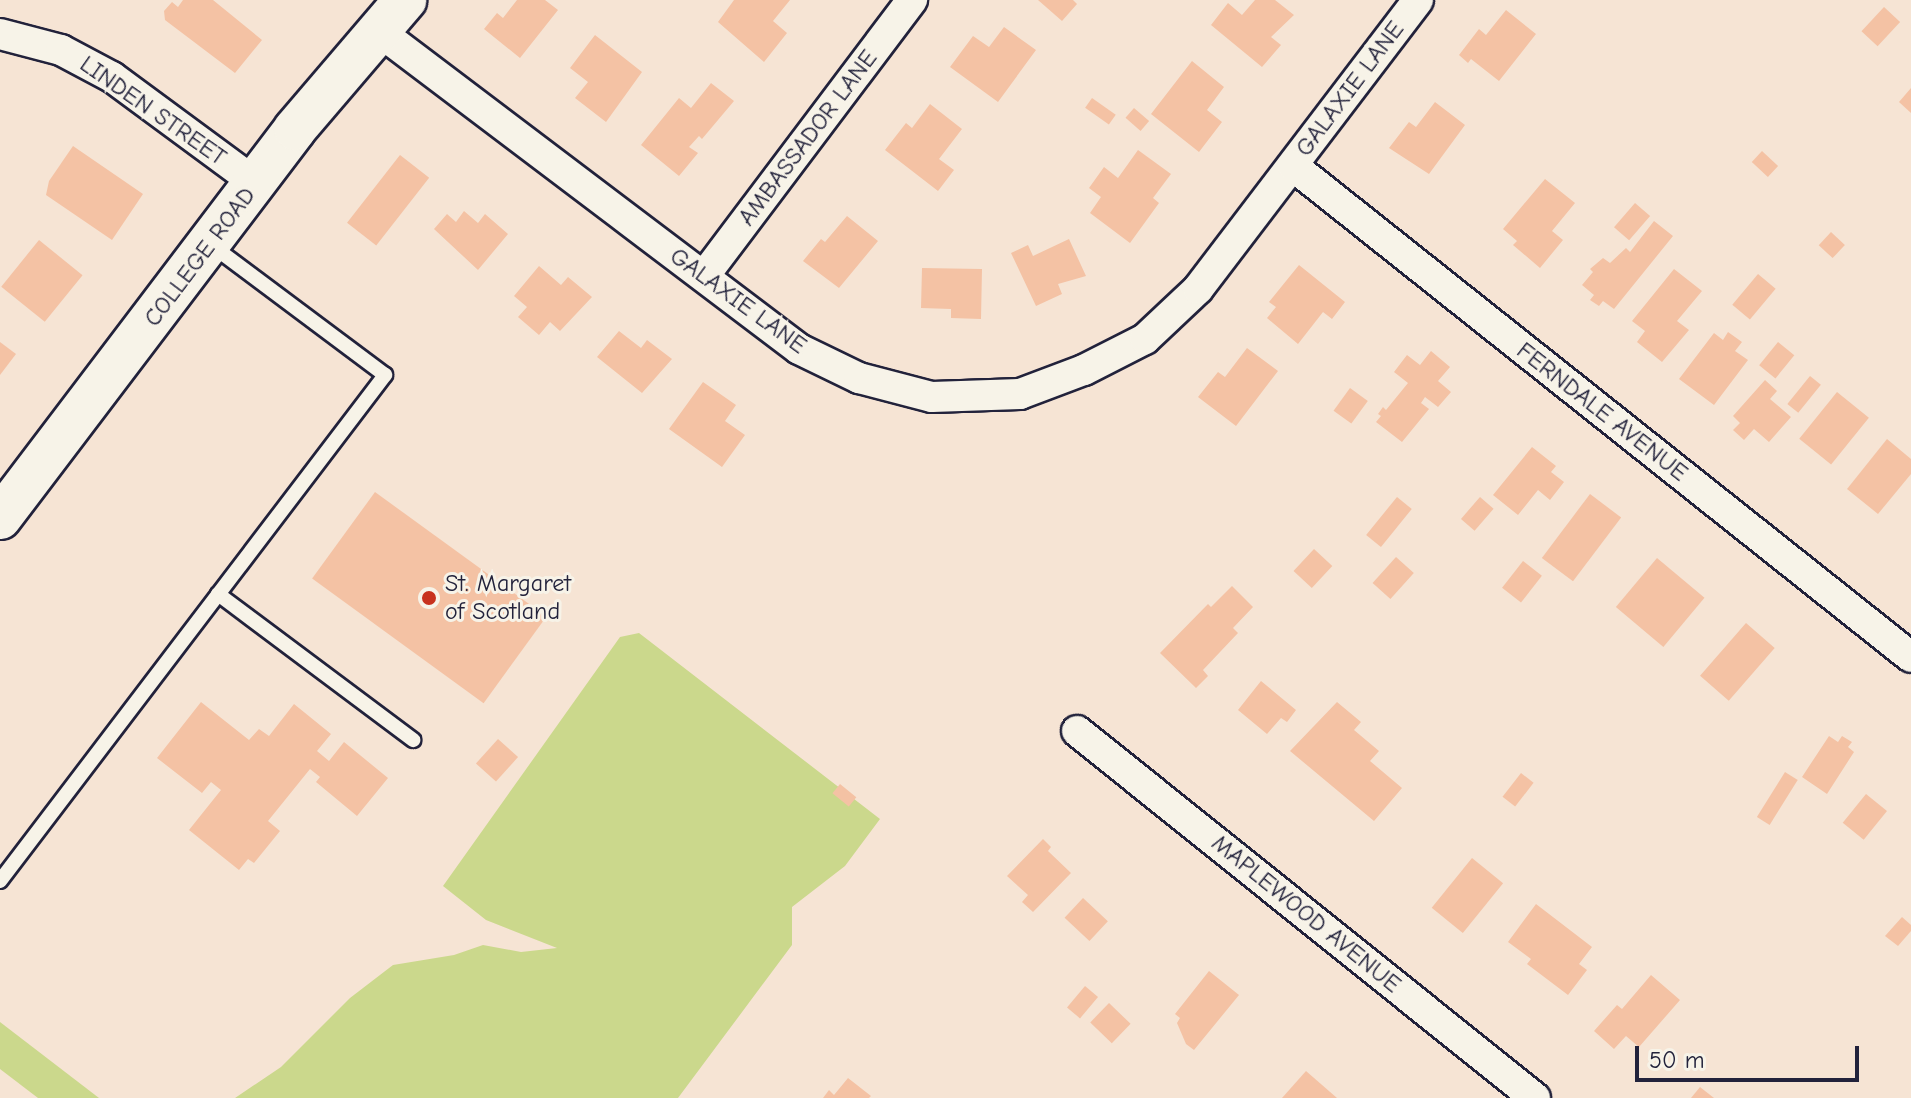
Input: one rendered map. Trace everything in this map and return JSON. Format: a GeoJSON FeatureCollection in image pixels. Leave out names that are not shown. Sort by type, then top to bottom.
{"type":"FeatureCollection","features":[{"type":"Feature","properties":{"kind":"street","name":"AMBASSADOR LANE"},"geometry":{"type":"LineString","coordinates":[[704,276],[912,0]]}},
{"type":"Feature","properties":{"kind":"street","name":"GALAXIE LANE"},"geometry":{"type":"LineString","coordinates":[[392,16],[522,142],[799,349],[859,378],[932,397],[1020,394],[1084,370],[1145,339],[1198,289],[1418,0]]}},
{"type":"Feature","properties":{"kind":"street","name":"COLLEGE ROAD"},"geometry":{"type":"LineString","coordinates":[[5,502],[210,243],[295,129],[392,16]]}},
{"type":"Feature","properties":{"kind":"street","name":"LINDEN STREET"},"geometry":{"type":"LineString","coordinates":[[0,34],[61,50],[112,77],[256,183]]}},
{"type":"Feature","properties":{"kind":"street","name":"FERNDALE AVENUE"},"geometry":{"type":"LineString","coordinates":[[1293,166],[1911,657]]}},
{"type":"Feature","properties":{"kind":"street","name":"MAPLEWOOD AVENUE"},"geometry":{"type":"LineString","coordinates":[[1077,731],[1535,1098]]}},
{"type":"Feature","properties":{"kind":"lane"},"geometry":{"type":"LineString","coordinates":[[0,881],[385,375],[210,243]]}},
{"type":"Feature","properties":{"kind":"lane"},"geometry":{"type":"LineString","coordinates":[[218,594],[413,740]]}},
{"type":"Feature","properties":{"kind":"green space"},"geometry":{"type":"Polygon","coordinates":[[[639,633],[880,819],[845,866],[792,907],[792,945],[678,1098],[235,1098],[281,1067],[350,998],[393,965],[454,955],[483,945],[521,952],[557,948],[486,920],[443,886],[620,637],[639,633]]]}},
{"type":"Feature","properties":{"kind":"green space"},"geometry":{"type":"Polygon","coordinates":[[[0,1022],[99,1098],[38,1098],[0,1069],[0,1022]]]}},
{"type":"Feature","properties":{"kind":"building"},"geometry":{"type":"Polygon","coordinates":[[[183,0],[213,0],[262,40],[235,73],[165,20],[164,11],[172,2],[178,7],[183,0]]]}},
{"type":"Feature","properties":{"kind":"building"},"geometry":{"type":"Polygon","coordinates":[[[517,0],[545,0],[558,10],[520,58],[484,29],[497,13],[503,18],[517,0]]]}},
{"type":"Feature","properties":{"kind":"building"},"geometry":{"type":"Polygon","coordinates":[[[734,0],[790,0],[773,21],[787,33],[764,62],[718,22],[734,0]]]}},
{"type":"Feature","properties":{"kind":"building"},"geometry":{"type":"Polygon","coordinates":[[[1038,0],[1073,0],[1077,4],[1062,21],[1038,0]]]}},
{"type":"Feature","properties":{"kind":"building"},"geometry":{"type":"Polygon","coordinates":[[[1255,0],[1275,0],[1294,15],[1271,37],[1281,45],[1262,67],[1211,25],[1228,3],[1242,15],[1255,0]]]}},
{"type":"Feature","properties":{"kind":"building"},"geometry":{"type":"Polygon","coordinates":[[[1884,7],[1900,22],[1878,46],[1861,31],[1884,7]]]}},
{"type":"Feature","properties":{"kind":"building"},"geometry":{"type":"Polygon","coordinates":[[[1506,10],[1536,34],[1499,81],[1471,59],[1468,63],[1459,55],[1479,29],[1486,35],[1506,10]]]}},
{"type":"Feature","properties":{"kind":"building"},"geometry":{"type":"Polygon","coordinates":[[[1004,27],[1036,50],[998,102],[950,67],[973,36],[989,47],[1004,27]]]}},
{"type":"Feature","properties":{"kind":"building"},"geometry":{"type":"Polygon","coordinates":[[[595,35],[642,72],[606,122],[575,98],[588,82],[570,68],[595,35]]]}},
{"type":"Feature","properties":{"kind":"building"},"geometry":{"type":"Polygon","coordinates":[[[1192,61],[1224,87],[1207,110],[1222,122],[1199,152],[1151,114],[1192,61]]]}},
{"type":"Feature","properties":{"kind":"building"},"geometry":{"type":"Polygon","coordinates":[[[711,83],[734,101],[702,139],[699,136],[689,147],[698,153],[679,176],[641,145],[679,98],[691,108],[711,83]]]}},
{"type":"Feature","properties":{"kind":"building"},"geometry":{"type":"Polygon","coordinates":[[[1911,88],[1911,113],[1899,102],[1911,88]]]}},
{"type":"Feature","properties":{"kind":"building"},"geometry":{"type":"Polygon","coordinates":[[[1092,98],[1116,115],[1109,124],[1085,108],[1092,98]]]}},
{"type":"Feature","properties":{"kind":"building"},"geometry":{"type":"Polygon","coordinates":[[[1435,102],[1465,125],[1429,174],[1389,148],[1409,122],[1416,127],[1435,102]]]}},
{"type":"Feature","properties":{"kind":"building"},"geometry":{"type":"Polygon","coordinates":[[[930,104],[962,129],[939,159],[954,170],[938,191],[885,150],[906,123],[912,128],[930,104]]]}},
{"type":"Feature","properties":{"kind":"building"},"geometry":{"type":"Polygon","coordinates":[[[1134,108],[1149,121],[1141,131],[1125,118],[1134,108]]]}},
{"type":"Feature","properties":{"kind":"building"},"geometry":{"type":"Polygon","coordinates":[[[73,146],[143,194],[112,240],[46,195],[49,181],[73,146]]]}},
{"type":"Feature","properties":{"kind":"building"},"geometry":{"type":"Polygon","coordinates":[[[1138,150],[1171,174],[1153,198],[1159,203],[1130,243],[1090,213],[1101,197],[1089,188],[1104,167],[1118,178],[1138,150]]]}},
{"type":"Feature","properties":{"kind":"building"},"geometry":{"type":"Polygon","coordinates":[[[1762,151],[1778,166],[1768,177],[1752,162],[1762,151]]]}},
{"type":"Feature","properties":{"kind":"building"},"geometry":{"type":"Polygon","coordinates":[[[400,155],[429,178],[376,246],[347,223],[400,155]]]}},
{"type":"Feature","properties":{"kind":"building"},"geometry":{"type":"Polygon","coordinates":[[[1545,179],[1575,203],[1552,231],[1563,240],[1540,268],[1513,245],[1517,241],[1503,229],[1545,179]]]}},
{"type":"Feature","properties":{"kind":"building"},"geometry":{"type":"Polygon","coordinates":[[[1635,203],[1650,216],[1629,240],[1614,227],[1635,203]]]}},
{"type":"Feature","properties":{"kind":"building"},"geometry":{"type":"Polygon","coordinates":[[[464,211],[478,223],[485,214],[508,234],[478,270],[434,229],[447,214],[456,222],[464,211]]]}},
{"type":"Feature","properties":{"kind":"building"},"geometry":{"type":"Polygon","coordinates":[[[847,216],[878,241],[839,288],[803,261],[821,239],[825,242],[847,216]]]}},
{"type":"Feature","properties":{"kind":"building"},"geometry":{"type":"Polygon","coordinates":[[[1654,221],[1673,236],[1614,309],[1603,301],[1599,306],[1590,300],[1594,295],[1582,285],[1593,272],[1590,269],[1603,258],[1610,263],[1626,248],[1630,252],[1654,221]]]}},
{"type":"Feature","properties":{"kind":"building"},"geometry":{"type":"Polygon","coordinates":[[[1831,232],[1845,245],[1833,258],[1819,245],[1831,232]]]}},
{"type":"Feature","properties":{"kind":"building"},"geometry":{"type":"Polygon","coordinates":[[[1069,239],[1086,276],[1058,284],[1062,294],[1036,306],[1011,253],[1028,245],[1033,256],[1069,239]]]}},
{"type":"Feature","properties":{"kind":"building"},"geometry":{"type":"Polygon","coordinates":[[[39,240],[83,275],[45,322],[1,287],[39,240]]]}},
{"type":"Feature","properties":{"kind":"building"},"geometry":{"type":"Polygon","coordinates":[[[1299,265],[1345,302],[1332,319],[1323,312],[1298,344],[1267,318],[1276,307],[1269,302],[1299,265]]]}},
{"type":"Feature","properties":{"kind":"building"},"geometry":{"type":"Polygon","coordinates":[[[539,266],[561,285],[568,277],[592,297],[560,331],[550,322],[539,335],[518,317],[527,307],[514,296],[539,266]]]}},
{"type":"Feature","properties":{"kind":"building"},"geometry":{"type":"Polygon","coordinates":[[[922,268],[982,269],[981,319],[951,318],[951,309],[921,308],[922,268]]]}},
{"type":"Feature","properties":{"kind":"building"},"geometry":{"type":"Polygon","coordinates":[[[1674,269],[1702,291],[1677,321],[1689,330],[1662,362],[1637,342],[1645,331],[1632,321],[1674,269]]]}},
{"type":"Feature","properties":{"kind":"building"},"geometry":{"type":"Polygon","coordinates":[[[1758,274],[1776,289],[1750,319],[1732,305],[1758,274]]]}},
{"type":"Feature","properties":{"kind":"building"},"geometry":{"type":"Polygon","coordinates":[[[619,331],[641,348],[647,340],[672,359],[642,393],[597,357],[619,331]]]}},
{"type":"Feature","properties":{"kind":"building"},"geometry":{"type":"Polygon","coordinates":[[[1728,332],[1742,342],[1735,351],[1748,360],[1714,405],[1679,379],[1714,333],[1723,340],[1728,332]]]}},
{"type":"Feature","properties":{"kind":"building"},"geometry":{"type":"Polygon","coordinates":[[[0,342],[16,354],[0,375],[0,342]]]}},
{"type":"Feature","properties":{"kind":"building"},"geometry":{"type":"Polygon","coordinates":[[[1778,342],[1794,355],[1775,379],[1759,365],[1778,342]]]}},
{"type":"Feature","properties":{"kind":"building"},"geometry":{"type":"Polygon","coordinates":[[[1247,348],[1278,371],[1236,426],[1198,397],[1218,372],[1225,377],[1247,348]]]}},
{"type":"Feature","properties":{"kind":"building"},"geometry":{"type":"Polygon","coordinates":[[[1431,351],[1450,367],[1438,381],[1451,392],[1438,407],[1425,397],[1421,403],[1429,409],[1402,442],[1376,422],[1381,416],[1378,414],[1383,407],[1386,410],[1408,383],[1394,372],[1407,355],[1420,365],[1431,351]]]}},
{"type":"Feature","properties":{"kind":"building"},"geometry":{"type":"Polygon","coordinates":[[[1810,376],[1821,385],[1798,413],[1787,404],[1810,376]]]}},
{"type":"Feature","properties":{"kind":"building"},"geometry":{"type":"Polygon","coordinates":[[[1765,380],[1777,391],[1770,399],[1791,417],[1769,442],[1754,429],[1744,440],[1733,430],[1740,423],[1733,416],[1765,380]]]}},
{"type":"Feature","properties":{"kind":"building"},"geometry":{"type":"Polygon","coordinates":[[[703,382],[736,405],[725,421],[745,435],[722,467],[669,429],[703,382]]]}},
{"type":"Feature","properties":{"kind":"building"},"geometry":{"type":"Polygon","coordinates":[[[1350,388],[1368,401],[1351,424],[1334,411],[1350,388]]]}},
{"type":"Feature","properties":{"kind":"building"},"geometry":{"type":"Polygon","coordinates":[[[1837,392],[1869,418],[1831,464],[1799,439],[1837,392]]]}},
{"type":"Feature","properties":{"kind":"building"},"geometry":{"type":"Polygon","coordinates":[[[1887,439],[1911,459],[1911,474],[1878,514],[1847,489],[1887,439]]]}},
{"type":"Feature","properties":{"kind":"building"},"geometry":{"type":"Polygon","coordinates":[[[1532,447],[1556,466],[1551,472],[1564,482],[1550,500],[1538,490],[1518,515],[1493,495],[1532,447]]]}},
{"type":"Feature","properties":{"kind":"building","name":"St. Margaret of Scotland"},"geometry":{"type":"Polygon","coordinates":[[[375,492],[547,617],[484,703],[312,579],[375,492]]]}},
{"type":"Feature","properties":{"kind":"building"},"geometry":{"type":"Polygon","coordinates":[[[1590,494],[1621,517],[1573,581],[1542,558],[1590,494]]]}},
{"type":"Feature","properties":{"kind":"building"},"geometry":{"type":"Polygon","coordinates":[[[1397,497],[1412,509],[1381,547],[1366,535],[1397,497]]]}},
{"type":"Feature","properties":{"kind":"building"},"geometry":{"type":"Polygon","coordinates":[[[1480,497],[1494,509],[1475,531],[1461,519],[1480,497]]]}},
{"type":"Feature","properties":{"kind":"building"},"geometry":{"type":"Polygon","coordinates":[[[1314,549],[1332,566],[1312,588],[1294,571],[1314,549]]]}},
{"type":"Feature","properties":{"kind":"building"},"geometry":{"type":"Polygon","coordinates":[[[1396,557],[1414,573],[1390,599],[1373,583],[1396,557]]]}},
{"type":"Feature","properties":{"kind":"building"},"geometry":{"type":"Polygon","coordinates":[[[1657,558],[1704,598],[1663,647],[1616,607],[1657,558]]]}},
{"type":"Feature","properties":{"kind":"building"},"geometry":{"type":"Polygon","coordinates":[[[1523,561],[1542,576],[1521,603],[1502,588],[1523,561]]]}},
{"type":"Feature","properties":{"kind":"building"},"geometry":{"type":"Polygon","coordinates":[[[1232,586],[1253,607],[1233,628],[1238,633],[1203,670],[1208,676],[1196,688],[1160,653],[1208,604],[1211,607],[1232,586]]]}},
{"type":"Feature","properties":{"kind":"building"},"geometry":{"type":"Polygon","coordinates":[[[1746,623],[1775,648],[1729,701],[1700,676],[1746,623]]]}},
{"type":"Feature","properties":{"kind":"building"},"geometry":{"type":"Polygon","coordinates":[[[1261,681],[1296,710],[1287,722],[1281,718],[1267,734],[1238,710],[1261,681]]]}},
{"type":"Feature","properties":{"kind":"building"},"geometry":{"type":"Polygon","coordinates":[[[201,702],[249,740],[259,729],[269,736],[294,704],[331,734],[317,751],[329,761],[344,742],[388,778],[357,816],[316,782],[320,777],[310,769],[268,821],[280,831],[254,863],[248,859],[239,870],[189,830],[221,790],[211,782],[202,793],[157,758],[201,702]]]}},
{"type":"Feature","properties":{"kind":"building"},"geometry":{"type":"Polygon","coordinates":[[[1337,702],[1361,722],[1354,730],[1379,751],[1370,761],[1402,788],[1374,821],[1290,751],[1337,702]]]}},
{"type":"Feature","properties":{"kind":"building"},"geometry":{"type":"Polygon","coordinates":[[[1829,736],[1838,742],[1842,736],[1852,742],[1848,747],[1854,752],[1827,794],[1802,777],[1829,736]]]}},
{"type":"Feature","properties":{"kind":"building"},"geometry":{"type":"Polygon","coordinates":[[[498,739],[518,757],[496,782],[476,764],[498,739]]]}},
{"type":"Feature","properties":{"kind":"building"},"geometry":{"type":"Polygon","coordinates":[[[1785,772],[1798,780],[1770,825],[1757,817],[1785,772]]]}},
{"type":"Feature","properties":{"kind":"building"},"geometry":{"type":"Polygon","coordinates":[[[1521,773],[1534,783],[1515,806],[1503,797],[1521,773]]]}},
{"type":"Feature","properties":{"kind":"building"},"geometry":{"type":"Polygon","coordinates":[[[840,784],[856,797],[849,807],[832,793],[840,784]]]}},
{"type":"Feature","properties":{"kind":"building"},"geometry":{"type":"Polygon","coordinates":[[[1866,794],[1887,811],[1864,840],[1843,823],[1866,794]]]}},
{"type":"Feature","properties":{"kind":"building"},"geometry":{"type":"Polygon","coordinates":[[[1043,839],[1051,847],[1048,851],[1071,873],[1033,912],[1022,902],[1028,895],[1007,876],[1043,839]]]}},
{"type":"Feature","properties":{"kind":"building"},"geometry":{"type":"Polygon","coordinates":[[[1472,858],[1503,883],[1463,933],[1432,908],[1472,858]]]}},
{"type":"Feature","properties":{"kind":"building"},"geometry":{"type":"Polygon","coordinates":[[[1083,898],[1108,921],[1089,941],[1065,918],[1083,898]]]}},
{"type":"Feature","properties":{"kind":"building"},"geometry":{"type":"Polygon","coordinates":[[[1536,904],[1592,947],[1579,964],[1587,970],[1568,995],[1527,964],[1531,959],[1508,942],[1536,904]]]}},
{"type":"Feature","properties":{"kind":"building"},"geometry":{"type":"Polygon","coordinates":[[[1902,917],[1911,925],[1911,931],[1898,946],[1885,936],[1902,917]]]}},
{"type":"Feature","properties":{"kind":"building"},"geometry":{"type":"Polygon","coordinates":[[[1209,971],[1239,995],[1194,1050],[1186,1044],[1177,1023],[1180,1018],[1175,1014],[1209,971]]]}},
{"type":"Feature","properties":{"kind":"building"},"geometry":{"type":"Polygon","coordinates":[[[1651,975],[1680,1000],[1639,1047],[1626,1036],[1614,1049],[1594,1031],[1617,1005],[1622,1009],[1651,975]]]}},
{"type":"Feature","properties":{"kind":"building"},"geometry":{"type":"Polygon","coordinates":[[[1085,986],[1098,997],[1080,1018],[1067,1007],[1085,986]]]}},
{"type":"Feature","properties":{"kind":"building"},"geometry":{"type":"Polygon","coordinates":[[[1109,1003],[1131,1024],[1112,1043],[1090,1022],[1109,1003]]]}},
{"type":"Feature","properties":{"kind":"building"},"geometry":{"type":"Polygon","coordinates":[[[1306,1071],[1337,1098],[1282,1098],[1306,1071]]]}},
{"type":"Feature","properties":{"kind":"building"},"geometry":{"type":"Polygon","coordinates":[[[848,1078],[871,1096],[823,1098],[829,1090],[834,1095],[848,1078]]]}},
{"type":"Feature","properties":{"kind":"building"},"geometry":{"type":"Polygon","coordinates":[[[1700,1087],[1714,1098],[1691,1098],[1700,1087]]]}},
{"type":"Feature","properties":{"kind":"place","name":"St. Margaret of Scotland"},"geometry":{"type":"Point","coordinates":[429,598]}}]}
